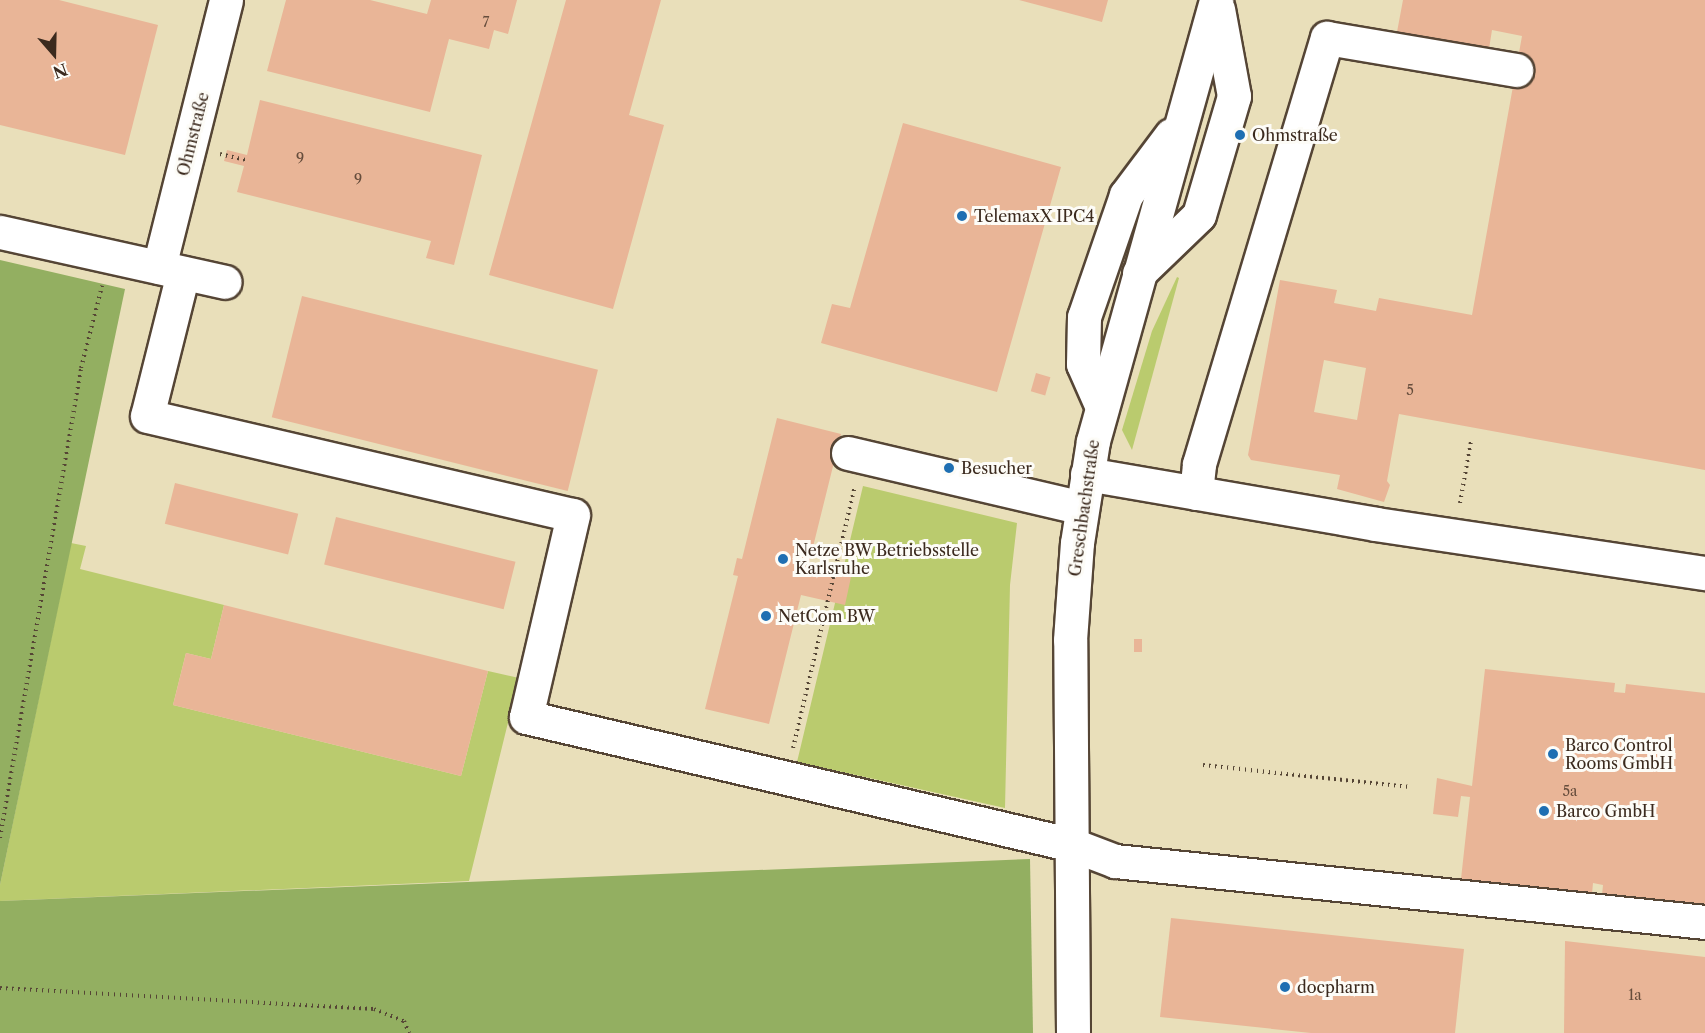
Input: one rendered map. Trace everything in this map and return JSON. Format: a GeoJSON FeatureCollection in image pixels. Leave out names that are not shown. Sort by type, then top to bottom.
{"type":"FeatureCollection","features":[{"type":"Feature","properties":{"kind":"street","name":"Ohmstraße"},"geometry":{"type":"LineString","coordinates":[[225,0],[171,270],[147,416],[573,516],[526,717],[786,778]]}},
{"type":"Feature","properties":{"kind":"street"},"geometry":{"type":"LineString","coordinates":[[1138,273],[1199,215],[1234,96],[1216,0]]}},
{"type":"Feature","properties":{"kind":"street","name":"Greschbachstraße"},"geometry":{"type":"LineString","coordinates":[[1073,1033],[1070,640],[1086,474],[1138,273],[1216,0]]}},
{"type":"Feature","properties":{"kind":"street"},"geometry":{"type":"LineString","coordinates":[[1196,494],[1202,453],[1327,38],[1516,70]]}},
{"type":"Feature","properties":{"kind":"street"},"geometry":{"type":"LineString","coordinates":[[1102,407],[1083,364],[1083,317],[1126,195],[1183,119]]}},
{"type":"Feature","properties":{"kind":"street"},"geometry":{"type":"LineString","coordinates":[[0,232],[225,282]]}},
{"type":"Feature","properties":{"kind":"street"},"geometry":{"type":"LineString","coordinates":[[855,455],[1082,507]]}},
{"type":"Feature","properties":{"kind":"street"},"geometry":{"type":"LineString","coordinates":[[1086,474],[1196,494],[1705,573]]}},
{"type":"Feature","properties":{"kind":"street"},"geometry":{"type":"LineString","coordinates":[[786,778],[1073,845],[1115,861],[1705,922]]}},
{"type":"Feature","properties":{"kind":"path"},"geometry":{"type":"LineString","coordinates":[[0,838],[81,368],[110,256]]}},
{"type":"Feature","properties":{"kind":"path"},"geometry":{"type":"LineString","coordinates":[[1459,506],[1471,441]]}},
{"type":"Feature","properties":{"kind":"path"},"geometry":{"type":"LineString","coordinates":[[786,778],[855,455]]}},
{"type":"Feature","properties":{"kind":"path"},"geometry":{"type":"LineString","coordinates":[[1203,765],[1410,787]]}},
{"type":"Feature","properties":{"kind":"path"},"geometry":{"type":"LineString","coordinates":[[0,988],[374,1008],[404,1021],[409,1033]]}},
{"type":"Feature","properties":{"kind":"green space"},"geometry":{"type":"Polygon","coordinates":[[[0,260],[125,289],[0,885],[0,260]]]}},
{"type":"Feature","properties":{"kind":"green space"},"geometry":{"type":"Polygon","coordinates":[[[1177,277],[1179,278],[1132,450],[1122,430],[1152,331],[1177,277]]]}},
{"type":"Feature","properties":{"kind":"green space"},"geometry":{"type":"Polygon","coordinates":[[[863,486],[1017,523],[1010,585],[1005,808],[797,762],[863,486]]]}},
{"type":"Feature","properties":{"kind":"green space"},"geometry":{"type":"Polygon","coordinates":[[[71,543],[86,546],[80,569],[224,605],[211,659],[186,653],[173,705],[461,776],[488,671],[519,678],[469,881],[0,901],[0,885],[71,543]]]}},
{"type":"Feature","properties":{"kind":"green space"},"geometry":{"type":"Polygon","coordinates":[[[1030,859],[1033,1033],[0,1033],[0,901],[1030,859]]]}},
{"type":"Feature","properties":{"kind":"building"},"geometry":{"type":"Polygon","coordinates":[[[0,0],[59,0],[158,25],[125,155],[0,125],[0,0]]]}},
{"type":"Feature","properties":{"kind":"building"},"geometry":{"type":"Polygon","coordinates":[[[286,0],[370,0],[427,14],[431,0],[517,0],[508,34],[494,30],[489,49],[449,39],[430,112],[267,71],[286,0]]]}},
{"type":"Feature","properties":{"kind":"building"},"geometry":{"type":"Polygon","coordinates":[[[566,0],[661,0],[629,115],[664,125],[613,309],[489,275],[566,0]]]}},
{"type":"Feature","properties":{"kind":"building"},"geometry":{"type":"Polygon","coordinates":[[[1019,0],[1108,0],[1102,22],[1019,0]]]}},
{"type":"Feature","properties":{"kind":"building"},"geometry":{"type":"Polygon","coordinates":[[[1403,0],[1705,0],[1705,470],[1399,414],[1387,481],[1390,485],[1384,502],[1337,489],[1340,475],[1251,460],[1248,455],[1280,280],[1337,290],[1334,303],[1376,311],[1379,298],[1472,315],[1522,36],[1492,30],[1489,49],[1397,32],[1403,0]],[[1324,360],[1314,412],[1357,420],[1366,368],[1324,360]]]}},
{"type":"Feature","properties":{"kind":"building"},"geometry":{"type":"Polygon","coordinates":[[[260,100],[482,155],[454,265],[426,258],[431,241],[237,192],[244,166],[224,161],[227,150],[247,155],[260,100]]]}},
{"type":"Feature","properties":{"kind":"building","name":"TelemaxX IPC4"},"geometry":{"type":"Polygon","coordinates":[[[903,123],[1061,167],[997,392],[821,343],[832,304],[850,308],[903,123]]]}},
{"type":"Feature","properties":{"kind":"building"},"geometry":{"type":"Polygon","coordinates":[[[302,296],[598,370],[568,491],[272,417],[302,296]]]}},
{"type":"Feature","properties":{"kind":"building"},"geometry":{"type":"Polygon","coordinates":[[[1036,373],[1050,377],[1045,395],[1031,391],[1036,373]]]}},
{"type":"Feature","properties":{"kind":"building"},"geometry":{"type":"Polygon","coordinates":[[[777,418],[841,434],[808,567],[851,577],[845,605],[801,595],[769,724],[705,709],[738,576],[733,575],[737,558],[742,559],[777,418]]]}},
{"type":"Feature","properties":{"kind":"building"},"geometry":{"type":"Polygon","coordinates":[[[175,483],[298,514],[288,554],[165,524],[175,483]]]}},
{"type":"Feature","properties":{"kind":"building"},"geometry":{"type":"Polygon","coordinates":[[[336,517],[516,562],[504,609],[324,565],[336,517]]]}},
{"type":"Feature","properties":{"kind":"building"},"geometry":{"type":"Polygon","coordinates":[[[224,605],[488,671],[461,776],[173,705],[186,653],[211,659],[224,605]]]}},
{"type":"Feature","properties":{"kind":"building"},"geometry":{"type":"Polygon","coordinates":[[[1134,639],[1142,639],[1142,652],[1134,652],[1134,639]]]}},
{"type":"Feature","properties":{"kind":"building"},"geometry":{"type":"Polygon","coordinates":[[[1485,669],[1615,683],[1614,692],[1625,693],[1626,684],[1705,693],[1705,906],[1602,895],[1603,885],[1593,883],[1592,894],[1461,879],[1470,797],[1461,796],[1458,817],[1433,814],[1437,778],[1472,786],[1485,669]]]}},
{"type":"Feature","properties":{"kind":"building"},"geometry":{"type":"Polygon","coordinates":[[[1171,918],[1464,949],[1455,1033],[1311,1033],[1160,1017],[1171,918]]]}},
{"type":"Feature","properties":{"kind":"building"},"geometry":{"type":"Polygon","coordinates":[[[1565,941],[1705,957],[1705,1033],[1564,1033],[1565,941]]]}},
{"type":"Feature","properties":{"kind":"place","name":"Ohmstraße"},"geometry":{"type":"Point","coordinates":[1240,135]}},
{"type":"Feature","properties":{"kind":"place","name":"TelemaxX IPC4"},"geometry":{"type":"Point","coordinates":[962,216]}},
{"type":"Feature","properties":{"kind":"place","name":"Besucher"},"geometry":{"type":"Point","coordinates":[949,468]}},
{"type":"Feature","properties":{"kind":"place","name":"Netze BW Betriebsstelle Karlsruhe"},"geometry":{"type":"Point","coordinates":[783,559]}},
{"type":"Feature","properties":{"kind":"place","name":"NetCom BW"},"geometry":{"type":"Point","coordinates":[766,616]}},
{"type":"Feature","properties":{"kind":"place","name":"Barco Control Rooms GmbH"},"geometry":{"type":"Point","coordinates":[1553,754]}},
{"type":"Feature","properties":{"kind":"place","name":"Barco GmbH"},"geometry":{"type":"Point","coordinates":[1544,811]}},
{"type":"Feature","properties":{"kind":"place","name":"docpharm"},"geometry":{"type":"Point","coordinates":[1285,987]}}]}
